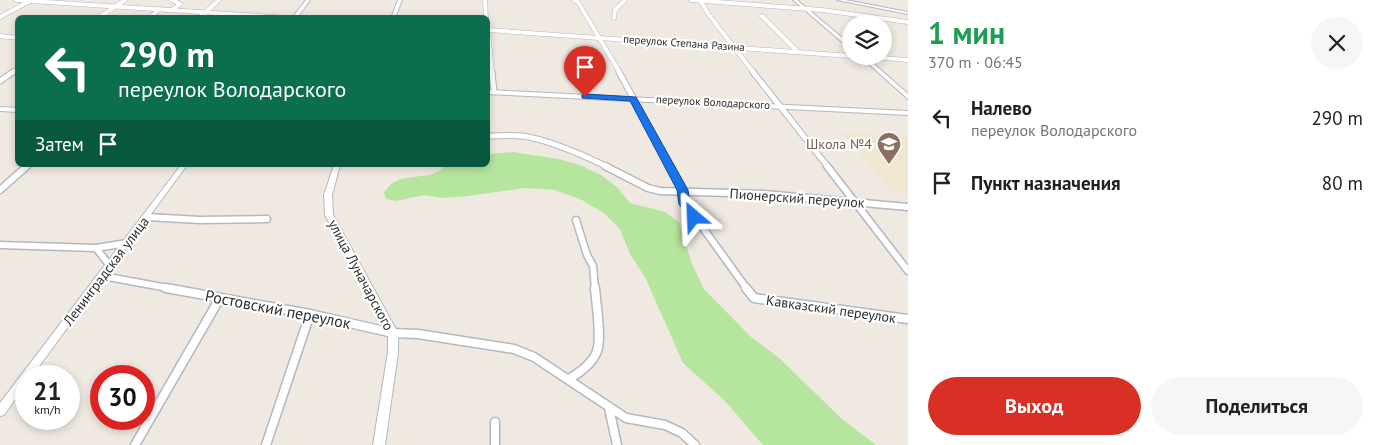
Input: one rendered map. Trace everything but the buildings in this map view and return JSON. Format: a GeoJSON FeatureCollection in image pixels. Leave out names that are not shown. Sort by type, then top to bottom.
{"type":"FeatureCollection","features":[{"type":"Feature","properties":{"kind":"street"},"geometry":{"type":"LineString","coordinates":[[16,0],[253,15]]}},
{"type":"Feature","properties":{"kind":"street"},"geometry":{"type":"LineString","coordinates":[[0,17],[32,0]]}},
{"type":"Feature","properties":{"kind":"street"},"geometry":{"type":"LineString","coordinates":[[102,15],[125,0]]}},
{"type":"Feature","properties":{"kind":"street"},"geometry":{"type":"LineString","coordinates":[[172,0],[180,4],[172,10]]}},
{"type":"Feature","properties":{"kind":"street"},"geometry":{"type":"LineString","coordinates":[[202,15],[219,0]]}},
{"type":"Feature","properties":{"kind":"street"},"geometry":{"type":"LineString","coordinates":[[296,15],[308,0]]}},
{"type":"Feature","properties":{"kind":"street"},"geometry":{"type":"LineString","coordinates":[[394,15],[400,0]]}},
{"type":"Feature","properties":{"kind":"street"},"geometry":{"type":"LineString","coordinates":[[485,0],[486,15]]}},
{"type":"Feature","properties":{"kind":"street"},"geometry":{"type":"LineString","coordinates":[[574,0],[600,37],[682,190]]}},
{"type":"Feature","properties":{"kind":"street"},"geometry":{"type":"LineString","coordinates":[[614,18],[615,10],[625,0]]}},
{"type":"Feature","properties":{"kind":"street"},"geometry":{"type":"LineString","coordinates":[[691,0],[804,8],[908,22]]}},
{"type":"Feature","properties":{"kind":"street"},"geometry":{"type":"LineString","coordinates":[[700,0],[908,271]]}},
{"type":"Feature","properties":{"kind":"street"},"geometry":{"type":"LineString","coordinates":[[794,0],[842,40]]}},
{"type":"Feature","properties":{"kind":"street"},"geometry":{"type":"LineString","coordinates":[[839,0],[908,13]]}},
{"type":"Feature","properties":{"kind":"street"},"geometry":{"type":"LineString","coordinates":[[153,15],[160,9]]}},
{"type":"Feature","properties":{"kind":"street"},"geometry":{"type":"LineString","coordinates":[[762,16],[798,52]]}},
{"type":"Feature","properties":{"kind":"street","name":"переулок Степана Разина"},"geometry":{"type":"LineString","coordinates":[[490,31],[734,46],[842,55]]}},
{"type":"Feature","properties":{"kind":"street"},"geometry":{"type":"LineString","coordinates":[[0,36],[15,38]]}},
{"type":"Feature","properties":{"kind":"street"},"geometry":{"type":"LineString","coordinates":[[892,59],[908,60]]}},
{"type":"Feature","properties":{"kind":"street"},"geometry":{"type":"LineString","coordinates":[[871,65],[908,97]]}},
{"type":"Feature","properties":{"kind":"street"},"geometry":{"type":"LineString","coordinates":[[0,81],[15,71]]}},
{"type":"Feature","properties":{"kind":"street"},"geometry":{"type":"LineString","coordinates":[[490,72],[491,92]]}},
{"type":"Feature","properties":{"kind":"street","name":"переулок Володарского"},"geometry":{"type":"LineString","coordinates":[[491,92],[781,105],[908,113]]}},
{"type":"Feature","properties":{"kind":"street"},"geometry":{"type":"LineString","coordinates":[[0,109],[15,110]]}},
{"type":"Feature","properties":{"kind":"street","name":"Пионерский переулок"},"geometry":{"type":"LineString","coordinates":[[490,136],[522,136],[536,139],[589,158],[648,188],[660,191],[682,190],[764,194],[908,207]]}},
{"type":"Feature","properties":{"kind":"street"},"geometry":{"type":"LineString","coordinates":[[0,190],[26,167]]}},
{"type":"Feature","properties":{"kind":"street","name":"Ленинградская улица"},"geometry":{"type":"LineString","coordinates":[[0,412],[183,167]]}},
{"type":"Feature","properties":{"kind":"street","name":"улица Луначарского"},"geometry":{"type":"LineString","coordinates":[[336,167],[328,195],[329,215],[393,333],[393,352],[379,445]]}},
{"type":"Feature","properties":{"kind":"street","name":"Кавказский переулок"},"geometry":{"type":"LineString","coordinates":[[682,190],[685,204],[754,298],[908,319]]}},
{"type":"Feature","properties":{"kind":"street"},"geometry":{"type":"LineString","coordinates":[[147,217],[200,220],[267,218]]}},
{"type":"Feature","properties":{"kind":"street"},"geometry":{"type":"LineString","coordinates":[[569,379],[581,372],[597,352],[598,329],[593,266],[587,255],[576,220]]}},
{"type":"Feature","properties":{"kind":"street"},"geometry":{"type":"LineString","coordinates":[[0,245],[96,248],[127,242]]}},
{"type":"Feature","properties":{"kind":"street"},"geometry":{"type":"LineString","coordinates":[[96,248],[110,266]]}},
{"type":"Feature","properties":{"kind":"street","name":"Ростовский переулок"},"geometry":{"type":"LineString","coordinates":[[103,276],[310,314],[393,333],[418,334],[514,349],[534,357],[626,418],[665,425],[682,433],[695,445]]}},
{"type":"Feature","properties":{"kind":"street"},"geometry":{"type":"LineString","coordinates":[[135,445],[220,298]]}},
{"type":"Feature","properties":{"kind":"street"},"geometry":{"type":"LineString","coordinates":[[266,445],[310,314]]}},
{"type":"Feature","properties":{"kind":"street"},"geometry":{"type":"LineString","coordinates":[[609,408],[617,445]]}},
{"type":"Feature","properties":{"kind":"street"},"geometry":{"type":"LineString","coordinates":[[495,422],[495,445]]}},
{"type":"Feature","properties":{"kind":"shaded area","name":"Школа №4"},"geometry":{"type":"Polygon","coordinates":[[[840,131],[865,133],[868,135],[908,137],[908,194],[894,193],[840,131]]]}},
{"type":"Feature","properties":{"kind":"green space"},"geometry":{"type":"Polygon","coordinates":[[[513,152],[558,159],[580,165],[601,175],[618,188],[630,203],[665,212],[679,222],[692,264],[704,289],[751,337],[778,357],[842,419],[876,445],[763,445],[724,400],[683,363],[645,277],[630,254],[620,229],[605,214],[582,200],[555,190],[525,188],[468,196],[442,198],[424,195],[396,201],[386,199],[384,192],[396,181],[409,177],[429,175],[443,167],[490,167],[490,154],[513,152]]]}},
{"type":"Feature","properties":{"kind":"place","name":"Школа №4"},"geometry":{"type":"Point","coordinates":[889,165]}},
{"type":"Feature","properties":{"kind":"route"},"geometry":{"type":"LineString","coordinates":[[585,97],[633,98],[682,190],[685,204],[694,217]]}}]}
